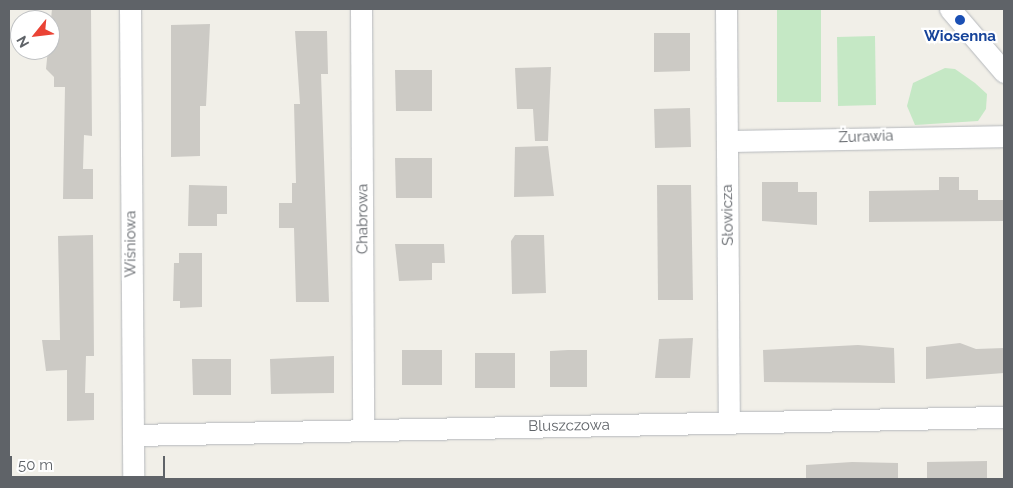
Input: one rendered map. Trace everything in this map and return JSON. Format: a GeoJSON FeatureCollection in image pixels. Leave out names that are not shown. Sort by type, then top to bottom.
{"type":"FeatureCollection","features":[{"type":"Feature","properties":{"kind":"street","name":"Wiśniowa"},"geometry":{"type":"LineString","coordinates":[[130,9],[134,479]]}},
{"type":"Feature","properties":{"kind":"street","name":"Chabrowa"},"geometry":{"type":"LineString","coordinates":[[361,9],[363,430]]}},
{"type":"Feature","properties":{"kind":"street","name":"Słowicza"},"geometry":{"type":"LineString","coordinates":[[726,9],[729,422]]}},
{"type":"Feature","properties":{"kind":"street"},"geometry":{"type":"LineString","coordinates":[[950,9],[1004,72]]}},
{"type":"Feature","properties":{"kind":"street","name":"Żurawia"},"geometry":{"type":"LineString","coordinates":[[727,141],[1004,136]]}},
{"type":"Feature","properties":{"kind":"street","name":"Bluszczowa"},"geometry":{"type":"LineString","coordinates":[[134,434],[1004,417]]}},
{"type":"Feature","properties":{"kind":"green space"},"geometry":{"type":"Polygon","coordinates":[[[777,10],[821,10],[821,102],[777,102],[777,10]]]}},
{"type":"Feature","properties":{"kind":"green space"},"geometry":{"type":"Polygon","coordinates":[[[875,36],[876,105],[838,106],[837,37],[875,36]]]}},
{"type":"Feature","properties":{"kind":"green space"},"geometry":{"type":"Polygon","coordinates":[[[945,68],[955,69],[987,94],[986,109],[978,121],[915,125],[907,106],[913,83],[945,68]]]}},
{"type":"Feature","properties":{"kind":"building"},"geometry":{"type":"Polygon","coordinates":[[[91,9],[92,136],[84,135],[83,169],[93,169],[93,199],[63,199],[65,87],[54,87],[54,77],[46,69],[47,60],[60,60],[60,10],[52,10],[91,9]]]}},
{"type":"Feature","properties":{"kind":"building"},"geometry":{"type":"Polygon","coordinates":[[[210,24],[206,106],[200,106],[200,156],[171,157],[171,25],[210,24]]]}},
{"type":"Feature","properties":{"kind":"building"},"geometry":{"type":"Polygon","coordinates":[[[295,31],[327,31],[328,74],[321,74],[329,302],[296,302],[294,228],[279,228],[279,203],[292,203],[292,183],[296,183],[294,104],[300,104],[295,31]]]}},
{"type":"Feature","properties":{"kind":"building"},"geometry":{"type":"Polygon","coordinates":[[[654,33],[690,33],[690,71],[654,72],[654,33]]]}},
{"type":"Feature","properties":{"kind":"building"},"geometry":{"type":"Polygon","coordinates":[[[551,67],[548,141],[535,141],[533,109],[517,109],[515,68],[551,67]]]}},
{"type":"Feature","properties":{"kind":"building"},"geometry":{"type":"Polygon","coordinates":[[[395,70],[432,70],[432,111],[396,111],[395,70]]]}},
{"type":"Feature","properties":{"kind":"building"},"geometry":{"type":"Polygon","coordinates":[[[690,108],[691,147],[655,148],[654,109],[690,108]]]}},
{"type":"Feature","properties":{"kind":"building"},"geometry":{"type":"Polygon","coordinates":[[[548,146],[554,196],[514,197],[515,147],[548,146]]]}},
{"type":"Feature","properties":{"kind":"building"},"geometry":{"type":"Polygon","coordinates":[[[395,158],[432,158],[432,198],[396,198],[395,158]]]}},
{"type":"Feature","properties":{"kind":"building"},"geometry":{"type":"Polygon","coordinates":[[[939,177],[959,177],[959,190],[978,190],[978,200],[1004,200],[1004,221],[869,222],[869,191],[939,190],[939,177]]]}},
{"type":"Feature","properties":{"kind":"building"},"geometry":{"type":"Polygon","coordinates":[[[762,182],[798,182],[798,192],[817,192],[817,225],[762,221],[762,182]]]}},
{"type":"Feature","properties":{"kind":"building"},"geometry":{"type":"Polygon","coordinates":[[[189,185],[227,186],[227,214],[217,214],[217,226],[188,226],[189,185]]]}},
{"type":"Feature","properties":{"kind":"building"},"geometry":{"type":"Polygon","coordinates":[[[657,185],[691,185],[693,300],[658,300],[657,185]]]}},
{"type":"Feature","properties":{"kind":"building"},"geometry":{"type":"Polygon","coordinates":[[[93,235],[94,356],[86,356],[85,393],[94,393],[94,420],[67,421],[67,370],[46,371],[42,340],[60,340],[58,236],[93,235]]]}},
{"type":"Feature","properties":{"kind":"building"},"geometry":{"type":"Polygon","coordinates":[[[515,235],[544,235],[546,293],[512,294],[511,241],[515,235]]]}},
{"type":"Feature","properties":{"kind":"building"},"geometry":{"type":"Polygon","coordinates":[[[395,244],[444,244],[445,263],[432,263],[432,280],[399,281],[395,244]]]}},
{"type":"Feature","properties":{"kind":"building"},"geometry":{"type":"Polygon","coordinates":[[[179,253],[202,253],[202,307],[180,308],[180,301],[173,301],[174,263],[179,263],[179,253]]]}},
{"type":"Feature","properties":{"kind":"building"},"geometry":{"type":"Polygon","coordinates":[[[693,338],[690,378],[655,378],[659,339],[693,338]]]}},
{"type":"Feature","properties":{"kind":"building"},"geometry":{"type":"Polygon","coordinates":[[[960,343],[976,349],[1004,348],[1004,373],[926,379],[926,347],[960,343]]]}},
{"type":"Feature","properties":{"kind":"building"},"geometry":{"type":"Polygon","coordinates":[[[858,345],[894,348],[895,383],[764,382],[763,350],[858,345]]]}},
{"type":"Feature","properties":{"kind":"building"},"geometry":{"type":"Polygon","coordinates":[[[402,350],[442,350],[442,385],[402,385],[402,350]]]}},
{"type":"Feature","properties":{"kind":"building"},"geometry":{"type":"Polygon","coordinates":[[[587,350],[587,387],[550,387],[550,351],[587,350]]]}},
{"type":"Feature","properties":{"kind":"building"},"geometry":{"type":"Polygon","coordinates":[[[475,353],[515,353],[515,388],[475,388],[475,353]]]}},
{"type":"Feature","properties":{"kind":"building"},"geometry":{"type":"Polygon","coordinates":[[[334,356],[334,393],[271,394],[270,359],[334,356]]]}},
{"type":"Feature","properties":{"kind":"building"},"geometry":{"type":"Polygon","coordinates":[[[192,359],[231,359],[231,395],[193,395],[192,359]]]}},
{"type":"Feature","properties":{"kind":"building"},"geometry":{"type":"Polygon","coordinates":[[[987,461],[987,479],[927,479],[927,462],[987,461]]]}},
{"type":"Feature","properties":{"kind":"building"},"geometry":{"type":"Polygon","coordinates":[[[852,462],[898,463],[898,479],[806,479],[806,465],[852,462]]]}},
{"type":"Feature","properties":{"kind":"place","name":"Wiosenna"},"geometry":{"type":"Point","coordinates":[960,20]}}]}
